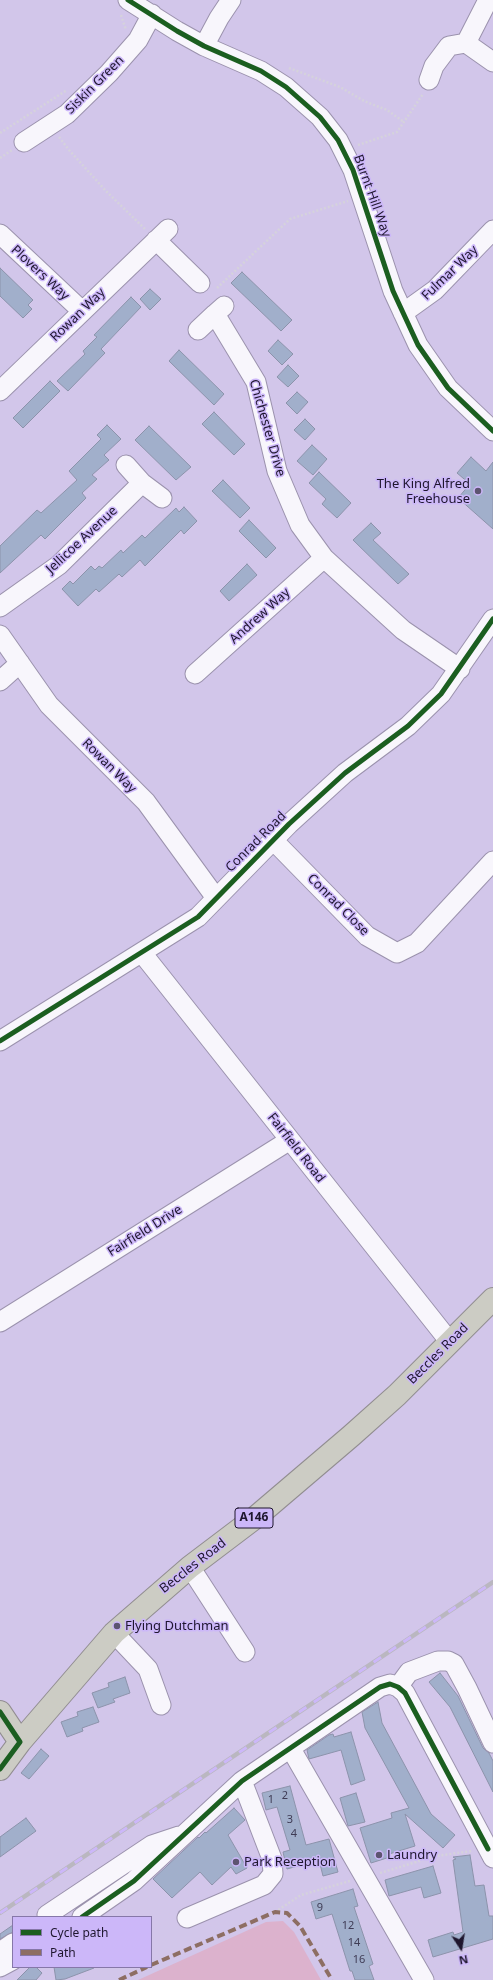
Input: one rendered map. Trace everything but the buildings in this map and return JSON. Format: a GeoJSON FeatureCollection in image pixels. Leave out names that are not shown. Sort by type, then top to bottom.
{"type":"FeatureCollection","features":[{"type":"Feature","properties":{"kind":"highway","name":"Beccles Road"},"geometry":{"type":"LineString","coordinates":[[0,1769],[20,1742],[114,1633],[190,1567],[300,1481],[397,1395],[493,1299]]}},
{"type":"Feature","properties":{"kind":"highway"},"geometry":{"type":"LineString","coordinates":[[0,1712],[20,1742]]}},
{"type":"Feature","properties":{"kind":"street"},"geometry":{"type":"LineString","coordinates":[[204,46],[219,18],[231,0]]}},
{"type":"Feature","properties":{"kind":"street"},"geometry":{"type":"LineString","coordinates":[[466,43],[488,0]]}},
{"type":"Feature","properties":{"kind":"street","name":"Burnt Hill Way"},"geometry":{"type":"LineString","coordinates":[[124,6],[152,14],[177,31],[204,46],[261,71],[286,87],[320,117],[344,152],[362,197],[393,291],[418,345],[448,388],[493,431]]}},
{"type":"Feature","properties":{"kind":"street","name":"Siskin Green"},"geometry":{"type":"LineString","coordinates":[[24,142],[67,114],[109,73],[138,40],[152,14]]}},
{"type":"Feature","properties":{"kind":"street"},"geometry":{"type":"LineString","coordinates":[[428,80],[434,66],[449,46],[466,43],[493,62]]}},
{"type":"Feature","properties":{"kind":"street","name":"Fulmar Way"},"geometry":{"type":"LineString","coordinates":[[403,313],[426,298],[435,290],[493,230]]}},
{"type":"Feature","properties":{"kind":"street","name":"Plovers Way"},"geometry":{"type":"LineString","coordinates":[[0,234],[82,311]]}},
{"type":"Feature","properties":{"kind":"street"},"geometry":{"type":"LineString","coordinates":[[162,235],[209,286]]}},
{"type":"Feature","properties":{"kind":"street","name":"Rowan Way"},"geometry":{"type":"LineString","coordinates":[[0,391],[162,235]]}},
{"type":"Feature","properties":{"kind":"street","name":"Chichester Drive"},"geometry":{"type":"LineString","coordinates":[[198,330],[219,310],[256,382],[277,471],[300,524],[324,558],[403,630],[460,669]]}},
{"type":"Feature","properties":{"kind":"street"},"geometry":{"type":"LineString","coordinates":[[126,465],[142,483],[162,498]]}},
{"type":"Feature","properties":{"kind":"street","name":"Jellicoe Avenue"},"geometry":{"type":"LineString","coordinates":[[0,607],[59,566],[142,483]]}},
{"type":"Feature","properties":{"kind":"street","name":"Andrew Way"},"geometry":{"type":"LineString","coordinates":[[195,674],[324,558]]}},
{"type":"Feature","properties":{"kind":"street","name":"Conrad Road"},"geometry":{"type":"LineString","coordinates":[[0,1041],[198,917],[273,840],[345,773],[408,726],[441,694],[460,669],[488,624],[493,619]]}},
{"type":"Feature","properties":{"kind":"street","name":"Rowan Way"},"geometry":{"type":"LineString","coordinates":[[0,635],[56,714],[109,764],[146,802],[216,898]]}},
{"type":"Feature","properties":{"kind":"street"},"geometry":{"type":"LineString","coordinates":[[0,682],[20,663]]}},
{"type":"Feature","properties":{"kind":"street","name":"Conrad Close"},"geometry":{"type":"LineString","coordinates":[[273,840],[367,936],[397,953],[417,943],[493,861]]}},
{"type":"Feature","properties":{"kind":"street","name":"Fairfield Road"},"geometry":{"type":"LineString","coordinates":[[142,953],[450,1342]]}},
{"type":"Feature","properties":{"kind":"street","name":"Fairfield Drive"},"geometry":{"type":"LineString","coordinates":[[0,1322],[290,1140]]}},
{"type":"Feature","properties":{"kind":"street"},"geometry":{"type":"LineString","coordinates":[[190,1567],[245,1652]]}},
{"type":"Feature","properties":{"kind":"street"},"geometry":{"type":"LineString","coordinates":[[114,1633],[148,1669],[161,1705]]}},
{"type":"Feature","properties":{"kind":"street"},"geometry":{"type":"LineString","coordinates":[[398,1687],[409,1672],[438,1661],[448,1661],[454,1664],[493,1743]]}},
{"type":"Feature","properties":{"kind":"street"},"geometry":{"type":"LineString","coordinates":[[79,1894],[86,1914],[134,1881],[242,1781],[380,1687],[390,1684],[398,1687],[405,1693],[491,1854]]}},
{"type":"Feature","properties":{"kind":"street"},"geometry":{"type":"LineString","coordinates":[[291,1749],[424,1980]]}},
{"type":"Feature","properties":{"kind":"street"},"geometry":{"type":"LineString","coordinates":[[187,1918],[264,1886],[273,1874],[272,1859],[242,1781]]}},
{"type":"Feature","properties":{"kind":"street"},"geometry":{"type":"LineString","coordinates":[[47,1915],[152,1845],[185,1834]]}},
{"type":"Feature","properties":{"kind":"street"},"geometry":{"type":"LineString","coordinates":[[0,1952],[12,1945]]}},
{"type":"Feature","properties":{"kind":"street"},"geometry":{"type":"LineString","coordinates":[[0,1968],[12,1961]]}},
{"type":"Feature","properties":{"kind":"path"},"geometry":{"type":"LineString","coordinates":[[124,6],[127,32]]}},
{"type":"Feature","properties":{"kind":"path"},"geometry":{"type":"LineString","coordinates":[[344,152],[397,132],[429,85],[428,80]]}},
{"type":"Feature","properties":{"kind":"path"},"geometry":{"type":"LineString","coordinates":[[0,134],[73,86]]}},
{"type":"Feature","properties":{"kind":"path"},"geometry":{"type":"LineString","coordinates":[[50,125],[68,150],[95,179],[162,235]]}},
{"type":"Feature","properties":{"kind":"path"},"geometry":{"type":"LineString","coordinates":[[209,286],[290,219],[362,197]]}},
{"type":"Feature","properties":{"kind":"path"},"geometry":{"type":"LineString","coordinates":[[424,1859],[436,1856],[491,1854]]}},
{"type":"Feature","properties":{"kind":"shaded area"},"geometry":{"type":"Polygon","coordinates":[[[283,1921],[294,1932],[321,1980],[138,1980],[266,1922],[283,1921]]]}},
{"type":"Feature","properties":{"kind":"railway"},"geometry":{"type":"LineString","coordinates":[[0,1913],[493,1582]]}},
{"type":"Feature","properties":{"kind":"marked path"},"geometry":{"type":"LineString","coordinates":[[152,1965],[275,1912],[287,1913],[300,1926],[332,1980]]}},
{"type":"Feature","properties":{"kind":"marked path"},"geometry":{"type":"LineString","coordinates":[[119,1980],[145,1968]]}},
{"type":"Feature","properties":{"kind":"cycle path"},"geometry":{"type":"LineString","coordinates":[[128,0],[204,46],[261,71],[286,87],[320,117],[338,140],[353,170],[393,291],[418,345],[448,388],[493,431]]}},
{"type":"Feature","properties":{"kind":"cycle path"},"geometry":{"type":"LineString","coordinates":[[0,1041],[198,917],[289,824],[345,773],[408,726],[441,694],[493,619]]}},
{"type":"Feature","properties":{"kind":"cycle path"},"geometry":{"type":"LineString","coordinates":[[83,1916],[134,1881],[242,1781],[380,1687],[390,1684],[398,1687],[405,1693],[488,1849]]}},
{"type":"Feature","properties":{"kind":"cycle path"},"geometry":{"type":"LineString","coordinates":[[0,1712],[20,1742],[0,1769]]}},
{"type":"Feature","properties":{"kind":"place","name":"The King Alfred Freehouse"},"geometry":{"type":"Point","coordinates":[478,491]}},
{"type":"Feature","properties":{"kind":"place","name":"Flying Dutchman"},"geometry":{"type":"Point","coordinates":[117,1626]}},
{"type":"Feature","properties":{"kind":"place","name":"Laundry"},"geometry":{"type":"Point","coordinates":[379,1855]}},
{"type":"Feature","properties":{"kind":"place","name":"Park Reception"},"geometry":{"type":"Point","coordinates":[236,1862]}}]}
